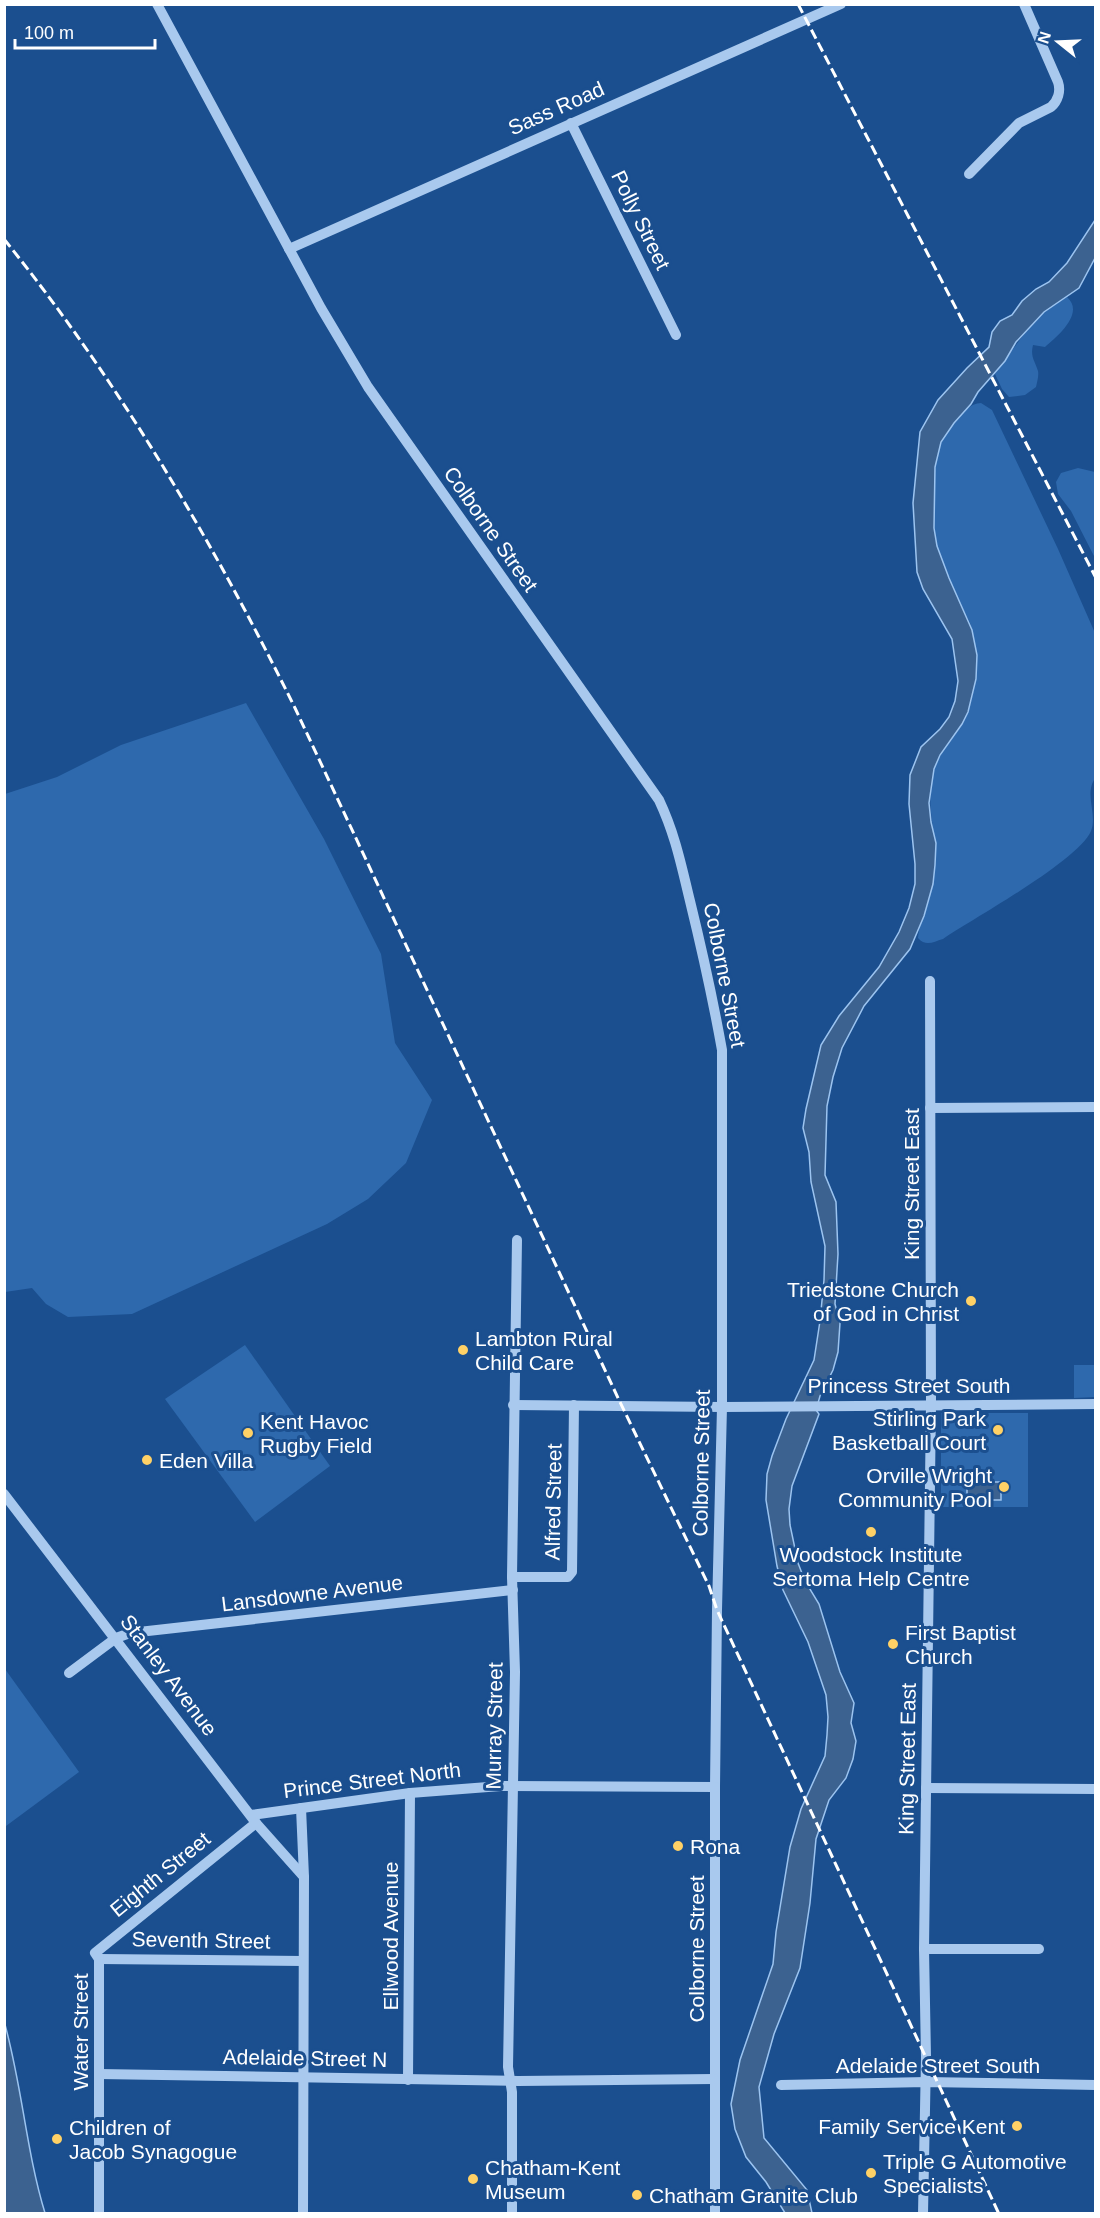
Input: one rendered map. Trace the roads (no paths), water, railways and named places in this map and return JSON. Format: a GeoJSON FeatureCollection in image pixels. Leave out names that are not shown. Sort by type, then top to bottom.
{"type":"FeatureCollection","features":[{"type":"Feature","properties":{"kind":"street","name":"Colborne Street"},"geometry":{"type":"LineString","coordinates":[[157,4],[321,308],[369,387],[658,800],[672,828],[714,1003],[722,1050],[722,1407],[715,1787],[715,2214]]}},
{"type":"Feature","properties":{"kind":"street","name":"Sass Road"},"geometry":{"type":"LineString","coordinates":[[289,249],[841,4]]}},
{"type":"Feature","properties":{"kind":"street"},"geometry":{"type":"LineString","coordinates":[[969,174],[1019,123],[1051,107],[1055,104],[1059,94],[1058,82],[1024,4]]}},
{"type":"Feature","properties":{"kind":"street","name":"Polly Street"},"geometry":{"type":"LineString","coordinates":[[571,123],[676,335]]}},
{"type":"Feature","properties":{"kind":"street","name":"King Street East"},"geometry":{"type":"LineString","coordinates":[[923,2214],[931,1404],[930,981]]}},
{"type":"Feature","properties":{"kind":"street"},"geometry":{"type":"LineString","coordinates":[[930,1108],[1095,1107]]}},
{"type":"Feature","properties":{"kind":"street","name":"Murray Street"},"geometry":{"type":"LineString","coordinates":[[512,2214],[511,2080],[508,2067],[515,1672],[512,1577],[516,1239]]}},
{"type":"Feature","properties":{"kind":"street","name":"Princess Street South"},"geometry":{"type":"LineString","coordinates":[[513,1405],[722,1407],[1095,1404]]}},
{"type":"Feature","properties":{"kind":"street","name":"Alfred Street"},"geometry":{"type":"LineString","coordinates":[[512,1577],[568,1577],[572,1572],[574,1405]]}},
{"type":"Feature","properties":{"kind":"street","name":"Stanley Avenue"},"geometry":{"type":"LineString","coordinates":[[4,1494],[254,1819],[304,1877]]}},
{"type":"Feature","properties":{"kind":"street","name":"Lansdowne Avenue"},"geometry":{"type":"LineString","coordinates":[[116,1638],[130,1633],[513,1590]]}},
{"type":"Feature","properties":{"kind":"street"},"geometry":{"type":"LineString","coordinates":[[69,1672],[116,1638]]}},
{"type":"Feature","properties":{"kind":"street","name":"Prince Street North"},"geometry":{"type":"LineString","coordinates":[[254,1819],[301,1808],[410,1794],[513,1786],[715,1787]]}},
{"type":"Feature","properties":{"kind":"street"},"geometry":{"type":"LineString","coordinates":[[926,1788],[1095,1789]]}},
{"type":"Feature","properties":{"kind":"street","name":"Ellwood Avenue"},"geometry":{"type":"LineString","coordinates":[[408,2080],[410,1794]]}},
{"type":"Feature","properties":{"kind":"street"},"geometry":{"type":"LineString","coordinates":[[301,1808],[304,1877],[303,2214]]}},
{"type":"Feature","properties":{"kind":"street","name":"Eighth Street"},"geometry":{"type":"LineString","coordinates":[[99,1959],[95,1953],[254,1819]]}},
{"type":"Feature","properties":{"kind":"street"},"geometry":{"type":"LineString","coordinates":[[924,1949],[1039,1950]]}},
{"type":"Feature","properties":{"kind":"street","name":"Seventh Street"},"geometry":{"type":"LineString","coordinates":[[99,1959],[303,1961]]}},
{"type":"Feature","properties":{"kind":"street","name":"Water Street"},"geometry":{"type":"LineString","coordinates":[[99,1959],[99,2214]]}},
{"type":"Feature","properties":{"kind":"street","name":"Adelaide Street N"},"geometry":{"type":"LineString","coordinates":[[99,2074],[408,2080],[714,2079]]}},
{"type":"Feature","properties":{"kind":"street","name":"Adelaide Street South"},"geometry":{"type":"LineString","coordinates":[[781,2085],[926,2082],[1095,2085]]}},
{"type":"Feature","properties":{"kind":"railway"},"geometry":{"type":"LineString","coordinates":[[798,4],[1096,578]]}},
{"type":"Feature","properties":{"kind":"railway"},"geometry":{"type":"LineString","coordinates":[[4,239],[87,350],[125,407],[197,525],[264,646],[709,1586],[717,1610],[999,2214]]}},
{"type":"Feature","properties":{"kind":"place","name":"Triedstone Church of God in Christ"},"geometry":{"type":"Point","coordinates":[971,1301]}},
{"type":"Feature","properties":{"kind":"place","name":"Lambton Rural Child Care"},"geometry":{"type":"Point","coordinates":[463,1350]}},
{"type":"Feature","properties":{"kind":"place","name":"Stirling Park Basketball Court"},"geometry":{"type":"Point","coordinates":[998,1430]}},
{"type":"Feature","properties":{"kind":"place","name":"Kent Havoc Rugby Field"},"geometry":{"type":"Point","coordinates":[248,1433]}},
{"type":"Feature","properties":{"kind":"place","name":"Eden Villa"},"geometry":{"type":"Point","coordinates":[147,1460]}},
{"type":"Feature","properties":{"kind":"place","name":"Orville Wright Community Pool"},"geometry":{"type":"Point","coordinates":[1004,1487]}},
{"type":"Feature","properties":{"kind":"place","name":"Woodstock Institute Sertoma Help Centre"},"geometry":{"type":"Point","coordinates":[871,1532]}},
{"type":"Feature","properties":{"kind":"place","name":"First Baptist Church"},"geometry":{"type":"Point","coordinates":[893,1644]}},
{"type":"Feature","properties":{"kind":"place","name":"Rona"},"geometry":{"type":"Point","coordinates":[678,1846]}},
{"type":"Feature","properties":{"kind":"place","name":"Family Service Kent"},"geometry":{"type":"Point","coordinates":[1017,2126]}},
{"type":"Feature","properties":{"kind":"place","name":"Children of Jacob Synagogue"},"geometry":{"type":"Point","coordinates":[57,2139]}},
{"type":"Feature","properties":{"kind":"place","name":"Triple G Automotive Specialists"},"geometry":{"type":"Point","coordinates":[871,2173]}},
{"type":"Feature","properties":{"kind":"place","name":"Chatham-Kent Museum"},"geometry":{"type":"Point","coordinates":[473,2179]}},
{"type":"Feature","properties":{"kind":"place","name":"Chatham Granite Club"},"geometry":{"type":"Point","coordinates":[637,2195]}}]}
